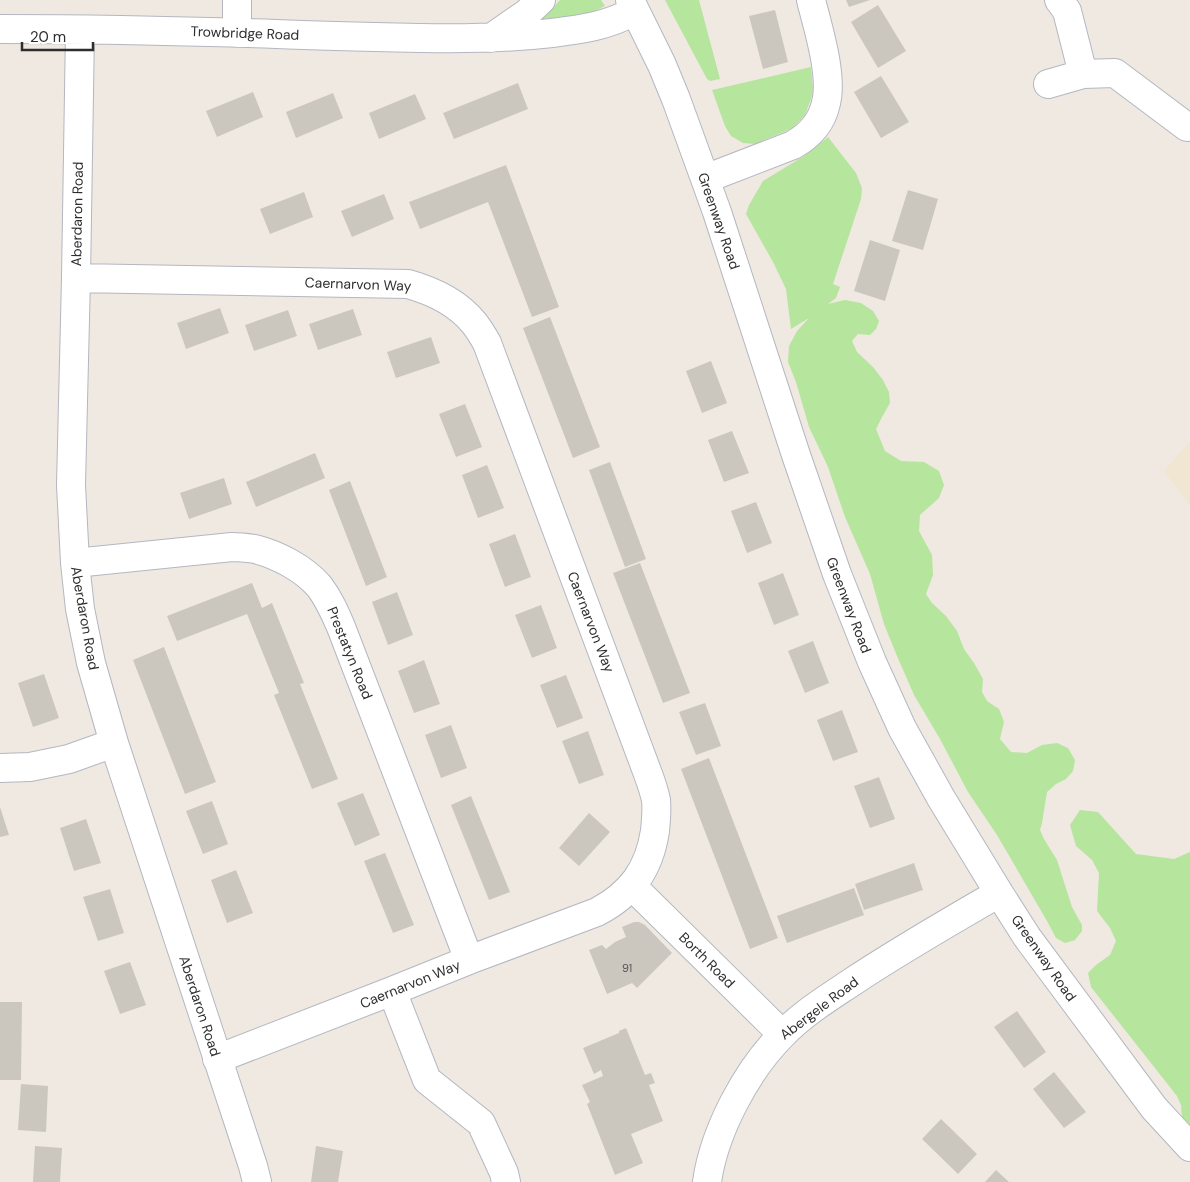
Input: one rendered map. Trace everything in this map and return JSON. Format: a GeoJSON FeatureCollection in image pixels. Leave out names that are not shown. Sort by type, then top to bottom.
{"type":"FeatureCollection","features":[{"type":"Feature","properties":{"kind":"street"},"geometry":{"type":"LineString","coordinates":[[237,0],[237,33]]}},
{"type":"Feature","properties":{"kind":"street"},"geometry":{"type":"LineString","coordinates":[[490,38],[527,13],[541,0]]}},
{"type":"Feature","properties":{"kind":"street"},"geometry":{"type":"LineString","coordinates":[[705,179],[801,141],[819,121],[826,104],[828,90],[826,61],[811,0]]}},
{"type":"Feature","properties":{"kind":"street"},"geometry":{"type":"LineString","coordinates":[[1059,0],[1067,11],[1083,74]]}},
{"type":"Feature","properties":{"kind":"street","name":"Trowbridge Road"},"geometry":{"type":"LineString","coordinates":[[0,29],[490,38],[532,35],[600,26],[620,19],[633,6]]}},
{"type":"Feature","properties":{"kind":"street","name":"Greenway Road"},"geometry":{"type":"LineString","coordinates":[[633,6],[669,82],[705,179],[836,574],[872,662],[902,728],[941,798],[998,893],[1027,937],[1154,1108],[1190,1147]]}},
{"type":"Feature","properties":{"kind":"street","name":"Aberdaron Road"},"geometry":{"type":"LineString","coordinates":[[80,30],[71,484],[75,562],[80,609],[91,663],[114,743],[253,1166],[256,1182]]}},
{"type":"Feature","properties":{"kind":"street"},"geometry":{"type":"LineString","coordinates":[[1048,84],[1083,74],[1115,73],[1187,127]]}},
{"type":"Feature","properties":{"kind":"street","name":"Caernarvon Way"},"geometry":{"type":"LineString","coordinates":[[76,278],[408,284],[429,290],[453,303],[474,323],[487,343],[648,774],[656,800],[653,845],[647,862],[632,886],[611,905],[217,1058]]}},
{"type":"Feature","properties":{"kind":"street","name":"Prestatyn Road"},"geometry":{"type":"LineString","coordinates":[[75,562],[232,546],[254,549],[272,555],[305,573],[318,586],[330,603],[341,628],[469,960]]}},
{"type":"Feature","properties":{"kind":"street"},"geometry":{"type":"LineString","coordinates":[[0,768],[30,767],[69,760],[114,743]]}},
{"type":"Feature","properties":{"kind":"street","name":"Borth Road"},"geometry":{"type":"LineString","coordinates":[[632,886],[782,1034]]}},
{"type":"Feature","properties":{"kind":"street","name":"Abergele Road"},"geometry":{"type":"LineString","coordinates":[[707,1182],[710,1164],[723,1126],[737,1097],[759,1061],[782,1034],[833,995],[884,961],[998,893]]}},
{"type":"Feature","properties":{"kind":"street"},"geometry":{"type":"LineString","coordinates":[[392,991],[427,1080],[481,1123],[504,1173],[506,1182]]}},
{"type":"Feature","properties":{"kind":"shaded area"},"geometry":{"type":"Polygon","coordinates":[[[1190,442],[1190,505],[1164,471],[1190,442]]]}},
{"type":"Feature","properties":{"kind":"green space"},"geometry":{"type":"Polygon","coordinates":[[[560,0],[601,0],[605,6],[593,12],[542,21],[560,0]]]}},
{"type":"Feature","properties":{"kind":"green space"},"geometry":{"type":"Polygon","coordinates":[[[665,0],[699,0],[720,79],[710,81],[707,79],[665,0]]]}},
{"type":"Feature","properties":{"kind":"green space"},"geometry":{"type":"Polygon","coordinates":[[[811,67],[813,89],[811,99],[805,115],[793,128],[755,144],[743,143],[731,136],[725,126],[712,90],[811,67]]]}},
{"type":"Feature","properties":{"kind":"green space"},"geometry":{"type":"Polygon","coordinates":[[[828,137],[856,173],[862,188],[861,199],[833,284],[840,287],[836,298],[828,304],[845,300],[861,303],[873,311],[879,321],[876,329],[870,335],[858,334],[852,341],[857,352],[873,367],[889,392],[890,403],[876,429],[885,451],[901,461],[924,462],[939,471],[944,485],[939,498],[920,515],[919,531],[932,555],[933,575],[926,594],[957,631],[964,649],[983,679],[982,692],[987,701],[999,709],[1004,722],[1000,739],[1011,752],[1027,753],[1042,745],[1057,743],[1068,748],[1075,760],[1073,771],[1066,779],[1056,784],[1047,792],[1040,830],[1057,860],[1072,907],[1082,925],[1082,931],[1075,940],[1065,943],[1056,938],[997,835],[968,792],[914,695],[884,624],[870,574],[845,517],[828,467],[809,427],[788,362],[789,346],[797,331],[809,318],[791,329],[786,289],[746,214],[763,181],[804,156],[828,137]]]}},
{"type":"Feature","properties":{"kind":"green space"},"geometry":{"type":"Polygon","coordinates":[[[1080,810],[1098,812],[1136,854],[1174,859],[1190,852],[1190,1125],[1182,1117],[1181,1105],[1177,1096],[1091,987],[1088,973],[1110,955],[1116,941],[1110,928],[1097,911],[1099,873],[1092,860],[1076,846],[1070,825],[1080,810]]]}},
{"type":"Feature","properties":{"kind":"building"},"geometry":{"type":"Polygon","coordinates":[[[846,0],[870,0],[849,7],[846,0]]]}},
{"type":"Feature","properties":{"kind":"building"},"geometry":{"type":"Polygon","coordinates":[[[878,5],[906,51],[878,68],[851,22],[878,5]]]}},
{"type":"Feature","properties":{"kind":"building"},"geometry":{"type":"Polygon","coordinates":[[[775,10],[788,62],[763,69],[749,16],[775,10]]]}},
{"type":"Feature","properties":{"kind":"building"},"geometry":{"type":"Polygon","coordinates":[[[881,76],[909,122],[881,138],[854,92],[881,76]]]}},
{"type":"Feature","properties":{"kind":"building"},"geometry":{"type":"Polygon","coordinates":[[[518,83],[528,109],[454,139],[443,113],[518,83]]]}},
{"type":"Feature","properties":{"kind":"building"},"geometry":{"type":"Polygon","coordinates":[[[253,92],[263,117],[217,137],[206,111],[253,92]]]}},
{"type":"Feature","properties":{"kind":"building"},"geometry":{"type":"Polygon","coordinates":[[[333,93],[343,118],[296,138],[286,112],[333,93]]]}},
{"type":"Feature","properties":{"kind":"building"},"geometry":{"type":"Polygon","coordinates":[[[415,94],[426,119],[379,139],[369,113],[415,94]]]}},
{"type":"Feature","properties":{"kind":"building"},"geometry":{"type":"Polygon","coordinates":[[[506,165],[559,307],[532,317],[488,202],[420,229],[409,202],[506,165]]]}},
{"type":"Feature","properties":{"kind":"building"},"geometry":{"type":"Polygon","coordinates":[[[908,190],[938,199],[923,250],[892,241],[908,190]]]}},
{"type":"Feature","properties":{"kind":"building"},"geometry":{"type":"Polygon","coordinates":[[[304,192],[313,217],[270,234],[260,209],[304,192]]]}},
{"type":"Feature","properties":{"kind":"building"},"geometry":{"type":"Polygon","coordinates":[[[384,194],[394,219],[352,237],[341,211],[384,194]]]}},
{"type":"Feature","properties":{"kind":"building"},"geometry":{"type":"Polygon","coordinates":[[[870,240],[900,250],[885,301],[854,291],[870,240]]]}},
{"type":"Feature","properties":{"kind":"building"},"geometry":{"type":"Polygon","coordinates":[[[220,308],[229,333],[186,349],[177,323],[220,308]]]}},
{"type":"Feature","properties":{"kind":"building"},"geometry":{"type":"Polygon","coordinates":[[[353,309],[362,335],[318,350],[309,324],[353,309]]]}},
{"type":"Feature","properties":{"kind":"building"},"geometry":{"type":"Polygon","coordinates":[[[288,310],[297,336],[254,351],[245,325],[288,310]]]}},
{"type":"Feature","properties":{"kind":"building"},"geometry":{"type":"Polygon","coordinates":[[[550,317],[600,447],[573,458],[523,328],[550,317]]]}},
{"type":"Feature","properties":{"kind":"building"},"geometry":{"type":"Polygon","coordinates":[[[431,337],[440,363],[396,378],[387,352],[431,337]]]}},
{"type":"Feature","properties":{"kind":"building"},"geometry":{"type":"Polygon","coordinates":[[[711,361],[727,403],[702,413],[686,371],[711,361]]]}},
{"type":"Feature","properties":{"kind":"building"},"geometry":{"type":"Polygon","coordinates":[[[465,404],[482,447],[456,457],[439,414],[465,404]]]}},
{"type":"Feature","properties":{"kind":"building"},"geometry":{"type":"Polygon","coordinates":[[[732,431],[749,473],[724,482],[708,440],[732,431]]]}},
{"type":"Feature","properties":{"kind":"building"},"geometry":{"type":"Polygon","coordinates":[[[315,453],[325,478],[256,507],[246,482],[315,453]]]}},
{"type":"Feature","properties":{"kind":"building"},"geometry":{"type":"Polygon","coordinates":[[[610,462],[646,559],[625,567],[589,470],[610,462]]]}},
{"type":"Feature","properties":{"kind":"building"},"geometry":{"type":"Polygon","coordinates":[[[487,465],[504,508],[478,518],[462,475],[487,465]]]}},
{"type":"Feature","properties":{"kind":"building"},"geometry":{"type":"Polygon","coordinates":[[[224,478],[232,504],[189,519],[180,493],[224,478]]]}},
{"type":"Feature","properties":{"kind":"building"},"geometry":{"type":"Polygon","coordinates":[[[350,481],[387,577],[366,586],[329,490],[350,481]]]}},
{"type":"Feature","properties":{"kind":"building"},"geometry":{"type":"Polygon","coordinates":[[[756,502],[772,543],[747,553],[731,511],[756,502]]]}},
{"type":"Feature","properties":{"kind":"building"},"geometry":{"type":"Polygon","coordinates":[[[515,534],[531,577],[505,587],[489,544],[515,534]]]}},
{"type":"Feature","properties":{"kind":"building"},"geometry":{"type":"Polygon","coordinates":[[[640,563],[690,693],[663,703],[613,573],[640,563]]]}},
{"type":"Feature","properties":{"kind":"building"},"geometry":{"type":"Polygon","coordinates":[[[783,573],[799,615],[774,625],[758,583],[783,573]]]}},
{"type":"Feature","properties":{"kind":"building"},"geometry":{"type":"Polygon","coordinates":[[[252,583],[262,608],[272,603],[304,683],[300,684],[338,779],[312,789],[274,695],[279,693],[247,614],[177,641],[167,616],[252,583]]]}},
{"type":"Feature","properties":{"kind":"building"},"geometry":{"type":"Polygon","coordinates":[[[397,592],[413,635],[388,645],[372,602],[397,592]]]}},
{"type":"Feature","properties":{"kind":"building"},"geometry":{"type":"Polygon","coordinates":[[[541,605],[557,648],[532,658],[515,615],[541,605]]]}},
{"type":"Feature","properties":{"kind":"building"},"geometry":{"type":"Polygon","coordinates":[[[813,641],[829,683],[805,693],[788,651],[813,641]]]}},
{"type":"Feature","properties":{"kind":"building"},"geometry":{"type":"Polygon","coordinates":[[[164,647],[216,782],[185,794],[133,660],[164,647]]]}},
{"type":"Feature","properties":{"kind":"building"},"geometry":{"type":"Polygon","coordinates":[[[424,660],[440,704],[414,713],[398,671],[424,660]]]}},
{"type":"Feature","properties":{"kind":"building"},"geometry":{"type":"Polygon","coordinates":[[[44,674],[59,718],[33,727],[18,683],[44,674]]]}},
{"type":"Feature","properties":{"kind":"building"},"geometry":{"type":"Polygon","coordinates":[[[566,675],[583,718],[557,728],[540,685],[566,675]]]}},
{"type":"Feature","properties":{"kind":"building"},"geometry":{"type":"Polygon","coordinates":[[[705,703],[721,746],[696,755],[679,712],[705,703]]]}},
{"type":"Feature","properties":{"kind":"building"},"geometry":{"type":"Polygon","coordinates":[[[842,710],[858,752],[833,761],[817,720],[842,710]]]}},
{"type":"Feature","properties":{"kind":"building"},"geometry":{"type":"Polygon","coordinates":[[[451,725],[467,768],[441,778],[425,735],[451,725]]]}},
{"type":"Feature","properties":{"kind":"building"},"geometry":{"type":"Polygon","coordinates":[[[588,731],[604,775],[579,784],[562,741],[588,731]]]}},
{"type":"Feature","properties":{"kind":"building"},"geometry":{"type":"Polygon","coordinates":[[[709,758],[778,938],[750,949],[681,769],[709,758]]]}},
{"type":"Feature","properties":{"kind":"building"},"geometry":{"type":"Polygon","coordinates":[[[879,777],[895,819],[870,828],[854,786],[879,777]]]}},
{"type":"Feature","properties":{"kind":"building"},"geometry":{"type":"Polygon","coordinates":[[[363,793],[380,835],[355,846],[337,803],[363,793]]]}},
{"type":"Feature","properties":{"kind":"building"},"geometry":{"type":"Polygon","coordinates":[[[471,796],[510,892],[489,900],[451,805],[471,796]]]}},
{"type":"Feature","properties":{"kind":"building"},"geometry":{"type":"Polygon","coordinates":[[[212,801],[228,844],[203,854],[186,811],[212,801]]]}},
{"type":"Feature","properties":{"kind":"building"},"geometry":{"type":"Polygon","coordinates":[[[0,807],[9,835],[0,837],[0,807]]]}},
{"type":"Feature","properties":{"kind":"building"},"geometry":{"type":"Polygon","coordinates":[[[589,813],[610,832],[579,866],[559,848],[589,813]]]}},
{"type":"Feature","properties":{"kind":"building"},"geometry":{"type":"Polygon","coordinates":[[[86,819],[101,863],[74,871],[60,828],[86,819]]]}},
{"type":"Feature","properties":{"kind":"building"},"geometry":{"type":"Polygon","coordinates":[[[385,853],[414,925],[393,933],[364,861],[385,853]]]}},
{"type":"Feature","properties":{"kind":"building"},"geometry":{"type":"Polygon","coordinates":[[[914,863],[923,890],[864,910],[855,884],[914,863]]]}},
{"type":"Feature","properties":{"kind":"building"},"geometry":{"type":"Polygon","coordinates":[[[236,870],[253,913],[227,923],[211,880],[236,870]]]}},
{"type":"Feature","properties":{"kind":"building"},"geometry":{"type":"Polygon","coordinates":[[[854,888],[864,915],[787,943],[777,916],[854,888]]]}},
{"type":"Feature","properties":{"kind":"building"},"geometry":{"type":"Polygon","coordinates":[[[110,889],[124,933],[98,941],[83,897],[110,889]]]}},
{"type":"Feature","properties":{"kind":"building"},"geometry":{"type":"Polygon","coordinates":[[[634,922],[645,925],[672,953],[637,988],[632,983],[607,994],[589,950],[602,945],[606,949],[626,937],[622,927],[634,922]]]}},
{"type":"Feature","properties":{"kind":"building"},"geometry":{"type":"Polygon","coordinates":[[[130,962],[146,1005],[120,1014],[104,971],[130,962]]]}},
{"type":"Feature","properties":{"kind":"building"},"geometry":{"type":"Polygon","coordinates":[[[0,1002],[22,1002],[21,1080],[0,1080],[0,1002]]]}},
{"type":"Feature","properties":{"kind":"building"},"geometry":{"type":"Polygon","coordinates":[[[1017,1011],[1046,1052],[1024,1068],[994,1027],[1017,1011]]]}},
{"type":"Feature","properties":{"kind":"building"},"geometry":{"type":"Polygon","coordinates":[[[626,1028],[645,1075],[651,1073],[655,1083],[649,1085],[663,1121],[631,1134],[643,1163],[615,1175],[587,1104],[590,1102],[582,1085],[603,1076],[601,1070],[594,1074],[583,1048],[619,1033],[619,1031],[626,1028]]]}},
{"type":"Feature","properties":{"kind":"building"},"geometry":{"type":"Polygon","coordinates":[[[1054,1072],[1086,1112],[1064,1128],[1033,1089],[1054,1072]]]}},
{"type":"Feature","properties":{"kind":"building"},"geometry":{"type":"Polygon","coordinates":[[[21,1084],[48,1086],[46,1132],[18,1130],[21,1084]]]}},
{"type":"Feature","properties":{"kind":"building"},"geometry":{"type":"Polygon","coordinates":[[[941,1119],[977,1154],[958,1174],[922,1139],[941,1119]]]}},
{"type":"Feature","properties":{"kind":"building"},"geometry":{"type":"Polygon","coordinates":[[[35,1146],[62,1148],[60,1182],[33,1182],[35,1146]]]}},
{"type":"Feature","properties":{"kind":"building"},"geometry":{"type":"Polygon","coordinates":[[[316,1146],[343,1151],[338,1182],[311,1182],[316,1146]]]}},
{"type":"Feature","properties":{"kind":"building"},"geometry":{"type":"Polygon","coordinates":[[[996,1170],[1009,1182],[985,1182],[996,1170]]]}}]}
